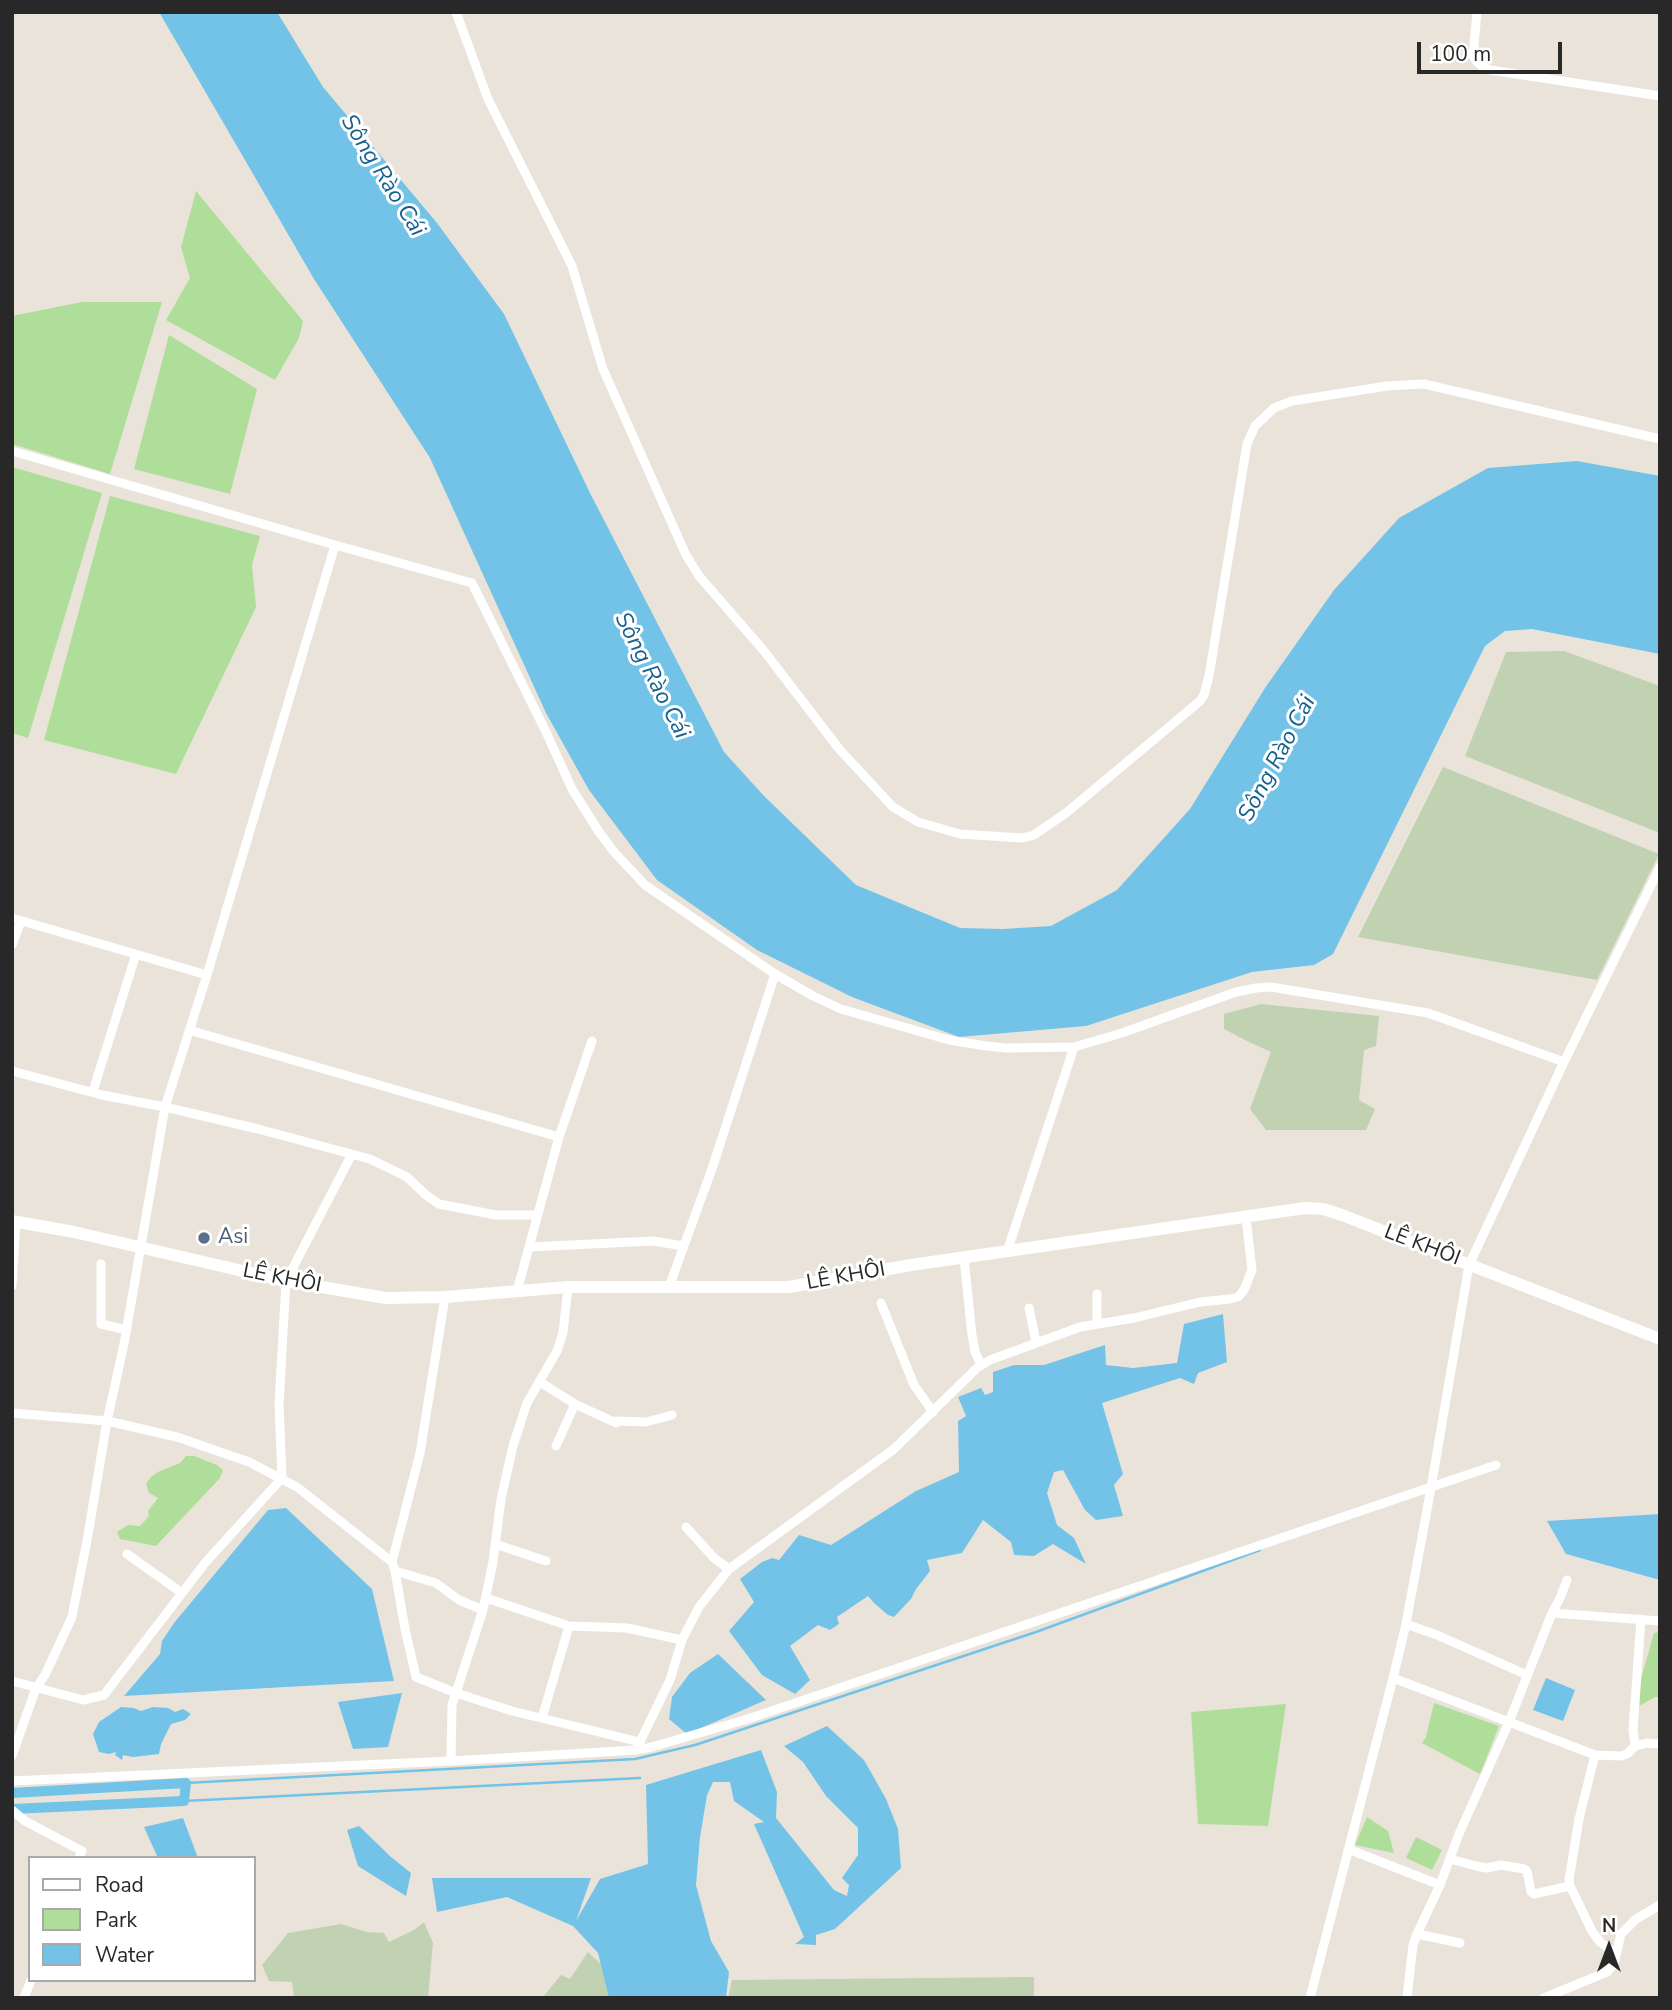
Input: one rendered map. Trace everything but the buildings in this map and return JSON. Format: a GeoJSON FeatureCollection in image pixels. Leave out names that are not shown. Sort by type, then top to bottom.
{"type":"FeatureCollection","features":[{"type":"Feature","properties":{"kind":"street"},"geometry":{"type":"LineString","coordinates":[[456,12],[488,99],[572,266],[603,369],[686,555],[699,576],[764,651],[840,750],[893,807],[918,822],[960,834],[1022,838],[1034,835],[1066,813],[1200,701],[1209,676],[1247,444],[1255,426],[1274,408],[1292,401],[1387,386],[1424,384],[1660,439]]}},
{"type":"Feature","properties":{"kind":"street"},"geometry":{"type":"LineString","coordinates":[[1477,12],[1473,50],[1475,59],[1483,67],[1660,96]]}},
{"type":"Feature","properties":{"kind":"street"},"geometry":{"type":"LineString","coordinates":[[12,451],[472,583],[572,789],[615,853],[645,885],[775,974],[841,1009],[949,1040],[986,1046],[1074,1047],[1122,1033],[1236,992],[1271,987],[1428,1013],[1564,1062]]}},
{"type":"Feature","properties":{"kind":"street"},"geometry":{"type":"LineString","coordinates":[[12,1756],[36,1688],[45,1675],[72,1617],[107,1421],[127,1330],[165,1107],[335,545]]}},
{"type":"Feature","properties":{"kind":"street"},"geometry":{"type":"LineString","coordinates":[[1310,1998],[1406,1624],[1432,1488],[1469,1265],[1564,1062],[1660,867]]}},
{"type":"Feature","properties":{"kind":"street"},"geometry":{"type":"LineString","coordinates":[[12,945],[17,920],[207,975]]}},
{"type":"Feature","properties":{"kind":"street"},"geometry":{"type":"LineString","coordinates":[[93,1091],[136,954]]}},
{"type":"Feature","properties":{"kind":"street"},"geometry":{"type":"LineString","coordinates":[[669,1287],[717,1154],[775,974]]}},
{"type":"Feature","properties":{"kind":"street"},"geometry":{"type":"LineString","coordinates":[[190,1030],[559,1137]]}},
{"type":"Feature","properties":{"kind":"street"},"geometry":{"type":"LineString","coordinates":[[517,1291],[559,1137],[592,1041]]}},
{"type":"Feature","properties":{"kind":"street"},"geometry":{"type":"LineString","coordinates":[[1007,1252],[1074,1047]]}},
{"type":"Feature","properties":{"kind":"street"},"geometry":{"type":"LineString","coordinates":[[12,1071],[370,1159],[407,1177],[439,1204],[496,1214],[537,1215]]}},
{"type":"Feature","properties":{"kind":"street"},"geometry":{"type":"LineString","coordinates":[[12,1681],[83,1700],[104,1695],[205,1563],[282,1478],[279,1404],[286,1281],[352,1154]]}},
{"type":"Feature","properties":{"kind":"street","name":"LÊ KHÔI"},"geometry":{"type":"LineString","coordinates":[[14,1221],[74,1232],[286,1281],[386,1298],[445,1297],[568,1287],[789,1287],[911,1265],[1305,1208],[1323,1209],[1660,1339]]}},
{"type":"Feature","properties":{"kind":"street"},"geometry":{"type":"LineString","coordinates":[[638,1746],[670,1680],[682,1640],[699,1607],[729,1569],[879,1460],[910,1434],[981,1365],[1004,1353],[1080,1327],[1134,1318],[1200,1301],[1238,1297],[1244,1290],[1252,1270],[1246,1217]]}},
{"type":"Feature","properties":{"kind":"street"},"geometry":{"type":"LineString","coordinates":[[12,1286],[14,1221]]}},
{"type":"Feature","properties":{"kind":"street"},"geometry":{"type":"LineString","coordinates":[[529,1247],[653,1241],[684,1246]]}},
{"type":"Feature","properties":{"kind":"street"},"geometry":{"type":"LineString","coordinates":[[964,1258],[972,1335],[981,1365]]}},
{"type":"Feature","properties":{"kind":"street"},"geometry":{"type":"LineString","coordinates":[[102,1264],[101,1324],[127,1330]]}},
{"type":"Feature","properties":{"kind":"street"},"geometry":{"type":"LineString","coordinates":[[451,1761],[452,1705],[486,1598],[501,1499],[518,1429],[527,1403],[557,1351],[563,1333],[568,1287]]}},
{"type":"Feature","properties":{"kind":"street"},"geometry":{"type":"LineString","coordinates":[[1097,1294],[1097,1323]]}},
{"type":"Feature","properties":{"kind":"street"},"geometry":{"type":"LineString","coordinates":[[445,1297],[421,1453],[393,1566],[416,1677],[513,1712],[638,1746]]}},
{"type":"Feature","properties":{"kind":"street"},"geometry":{"type":"LineString","coordinates":[[881,1304],[914,1385],[933,1412]]}},
{"type":"Feature","properties":{"kind":"street"},"geometry":{"type":"LineString","coordinates":[[1029,1308],[1036,1342]]}},
{"type":"Feature","properties":{"kind":"street"},"geometry":{"type":"LineString","coordinates":[[540,1382],[575,1404],[616,1422],[646,1422],[671,1415]]}},
{"type":"Feature","properties":{"kind":"street"},"geometry":{"type":"LineString","coordinates":[[556,1446],[575,1404]]}},
{"type":"Feature","properties":{"kind":"street"},"geometry":{"type":"LineString","coordinates":[[12,1413],[107,1421],[177,1437],[249,1462],[282,1478],[393,1566],[436,1583],[459,1600],[483,1610]]}},
{"type":"Feature","properties":{"kind":"street"},"geometry":{"type":"LineString","coordinates":[[12,1781],[451,1761],[666,1744],[751,1718],[1496,1465]]}},
{"type":"Feature","properties":{"kind":"street"},"geometry":{"type":"LineString","coordinates":[[686,1527],[714,1558],[729,1569]]}},
{"type":"Feature","properties":{"kind":"street"},"geometry":{"type":"LineString","coordinates":[[495,1544],[546,1561]]}},
{"type":"Feature","properties":{"kind":"street"},"geometry":{"type":"LineString","coordinates":[[127,1554],[182,1593]]}},
{"type":"Feature","properties":{"kind":"street"},"geometry":{"type":"LineString","coordinates":[[1407,1998],[1413,1945],[1417,1934],[1567,1580]]}},
{"type":"Feature","properties":{"kind":"street"},"geometry":{"type":"LineString","coordinates":[[486,1598],[569,1626],[627,1628],[682,1640]]}},
{"type":"Feature","properties":{"kind":"street"},"geometry":{"type":"LineString","coordinates":[[1552,1613],[1660,1620]]}},
{"type":"Feature","properties":{"kind":"street"},"geometry":{"type":"LineString","coordinates":[[1635,1745],[1633,1730],[1641,1619]]}},
{"type":"Feature","properties":{"kind":"street"},"geometry":{"type":"LineString","coordinates":[[1406,1624],[1527,1675]]}},
{"type":"Feature","properties":{"kind":"street"},"geometry":{"type":"LineString","coordinates":[[542,1718],[569,1626]]}},
{"type":"Feature","properties":{"kind":"street"},"geometry":{"type":"LineString","coordinates":[[1393,1678],[1595,1755],[1624,1756],[1635,1745],[1660,1744]]}},
{"type":"Feature","properties":{"kind":"street"},"geometry":{"type":"LineString","coordinates":[[1595,1755],[1573,1849],[1570,1886],[1592,1931],[1600,1942],[1616,1954]]}},
{"type":"Feature","properties":{"kind":"street"},"geometry":{"type":"LineString","coordinates":[[13,1811],[24,1821],[82,1851],[80,1856]]}},
{"type":"Feature","properties":{"kind":"street"},"geometry":{"type":"LineString","coordinates":[[1348,1849],[1440,1885]]}},
{"type":"Feature","properties":{"kind":"street"},"geometry":{"type":"LineString","coordinates":[[1450,1859],[1486,1868],[1501,1865],[1524,1869],[1534,1895],[1570,1886]]}},
{"type":"Feature","properties":{"kind":"street"},"geometry":{"type":"LineString","coordinates":[[1544,1998],[1611,1968],[1620,1937],[1626,1928],[1660,1905]]}},
{"type":"Feature","properties":{"kind":"street"},"geometry":{"type":"LineString","coordinates":[[1417,1934],[1460,1942]]}},
{"type":"Feature","properties":{"kind":"green space"},"geometry":{"type":"Polygon","coordinates":[[[196,191],[303,321],[299,338],[275,380],[166,320],[190,278],[181,247],[196,191]]]}},
{"type":"Feature","properties":{"kind":"green space"},"geometry":{"type":"Polygon","coordinates":[[[82,302],[162,302],[110,474],[12,444],[12,316],[82,302]]]}},
{"type":"Feature","properties":{"kind":"green space"},"geometry":{"type":"Polygon","coordinates":[[[169,335],[257,389],[230,494],[134,469],[169,335]]]}},
{"type":"Feature","properties":{"kind":"green space"},"geometry":{"type":"Polygon","coordinates":[[[12,467],[102,493],[28,738],[12,733],[12,467]]]}},
{"type":"Feature","properties":{"kind":"green space"},"geometry":{"type":"Polygon","coordinates":[[[110,496],[260,536],[252,565],[256,607],[176,774],[44,740],[110,496]]]}},
{"type":"Feature","properties":{"kind":"green space"},"geometry":{"type":"Polygon","coordinates":[[[1564,651],[1660,686],[1660,833],[1465,756],[1506,652],[1564,651]]]}},
{"type":"Feature","properties":{"kind":"green space"},"geometry":{"type":"Polygon","coordinates":[[[1443,767],[1659,854],[1597,980],[1358,937],[1443,767]]]}},
{"type":"Feature","properties":{"kind":"green space"},"geometry":{"type":"Polygon","coordinates":[[[1261,1004],[1379,1016],[1376,1046],[1364,1050],[1359,1100],[1375,1109],[1366,1130],[1266,1130],[1250,1109],[1271,1052],[1224,1029],[1224,1014],[1261,1004]]]}},
{"type":"Feature","properties":{"kind":"green space"},"geometry":{"type":"Polygon","coordinates":[[[186,1456],[194,1456],[217,1465],[223,1470],[220,1478],[156,1546],[120,1539],[117,1532],[128,1525],[140,1526],[149,1516],[148,1511],[158,1498],[149,1493],[146,1484],[151,1477],[180,1463],[186,1456]]]}},
{"type":"Feature","properties":{"kind":"green space"},"geometry":{"type":"Polygon","coordinates":[[[1660,1632],[1660,1697],[1655,1697],[1632,1710],[1654,1633],[1660,1632]]]}},
{"type":"Feature","properties":{"kind":"green space"},"geometry":{"type":"Polygon","coordinates":[[[1434,1703],[1499,1726],[1480,1774],[1422,1743],[1426,1737],[1434,1703]]]}},
{"type":"Feature","properties":{"kind":"green space"},"geometry":{"type":"Polygon","coordinates":[[[1286,1704],[1268,1826],[1198,1824],[1191,1712],[1286,1704]]]}},
{"type":"Feature","properties":{"kind":"green space"},"geometry":{"type":"Polygon","coordinates":[[[1367,1817],[1388,1831],[1394,1853],[1355,1845],[1367,1817]]]}},
{"type":"Feature","properties":{"kind":"green space"},"geometry":{"type":"Polygon","coordinates":[[[1416,1837],[1442,1850],[1432,1870],[1406,1858],[1416,1837]]]}},
{"type":"Feature","properties":{"kind":"green space"},"geometry":{"type":"Polygon","coordinates":[[[424,1922],[433,1943],[428,1998],[294,1998],[292,1982],[269,1981],[262,1965],[288,1933],[341,1924],[367,1932],[384,1933],[389,1942],[424,1922]]]}},
{"type":"Feature","properties":{"kind":"green space"},"geometry":{"type":"Polygon","coordinates":[[[588,1952],[606,1969],[610,1998],[542,1998],[561,1975],[570,1979],[588,1952]]]}},
{"type":"Feature","properties":{"kind":"green space"},"geometry":{"type":"Polygon","coordinates":[[[1034,1977],[1034,1998],[728,1998],[732,1980],[1034,1977]]]}},
{"type":"Feature","properties":{"kind":"water","name":"Sông Rào Cái"},"geometry":{"type":"Polygon","coordinates":[[[159,12],[277,12],[323,87],[437,223],[504,314],[591,495],[724,752],[764,796],[856,885],[960,928],[1003,929],[1051,926],[1117,890],[1190,809],[1265,688],[1334,590],[1399,518],[1488,468],[1577,461],[1660,476],[1660,654],[1532,629],[1505,631],[1485,646],[1333,954],[1314,965],[1252,972],[1086,1026],[959,1037],[852,997],[757,950],[657,880],[589,790],[546,713],[430,458],[314,279],[159,12]]]}},
{"type":"Feature","properties":{"kind":"water"},"geometry":{"type":"Polygon","coordinates":[[[1223,1314],[1227,1362],[1198,1373],[1194,1384],[1180,1378],[1102,1403],[1123,1474],[1114,1485],[1123,1516],[1096,1520],[1085,1510],[1063,1470],[1054,1472],[1047,1493],[1057,1525],[1074,1538],[1086,1564],[1053,1544],[1034,1556],[1014,1555],[1011,1542],[983,1520],[962,1553],[927,1560],[930,1571],[911,1599],[894,1617],[888,1615],[868,1596],[837,1617],[839,1624],[830,1630],[818,1625],[790,1646],[810,1680],[795,1694],[762,1675],[729,1631],[754,1602],[740,1579],[762,1562],[772,1558],[779,1560],[799,1535],[831,1545],[916,1491],[959,1472],[958,1421],[966,1416],[958,1397],[981,1388],[985,1395],[993,1392],[993,1372],[1014,1365],[1044,1365],[1105,1345],[1106,1365],[1133,1368],[1177,1363],[1184,1324],[1223,1314]]]}},
{"type":"Feature","properties":{"kind":"water"},"geometry":{"type":"Polygon","coordinates":[[[286,1508],[372,1589],[394,1681],[124,1696],[160,1654],[162,1641],[174,1623],[268,1510],[286,1508]]]}},
{"type":"Feature","properties":{"kind":"water"},"geometry":{"type":"Polygon","coordinates":[[[1660,1514],[1660,1580],[1566,1554],[1547,1521],[1660,1514]]]}},
{"type":"Feature","properties":{"kind":"water"},"geometry":{"type":"Polygon","coordinates":[[[718,1654],[766,1700],[687,1734],[669,1719],[672,1697],[690,1673],[718,1654]]]}},
{"type":"Feature","properties":{"kind":"water"},"geometry":{"type":"Polygon","coordinates":[[[1546,1678],[1575,1690],[1563,1721],[1533,1710],[1546,1678]]]}},
{"type":"Feature","properties":{"kind":"water"},"geometry":{"type":"Polygon","coordinates":[[[402,1693],[388,1747],[353,1749],[338,1702],[402,1693]]]}},
{"type":"Feature","properties":{"kind":"water"},"geometry":{"type":"Polygon","coordinates":[[[121,1707],[141,1711],[153,1707],[168,1708],[175,1712],[183,1709],[191,1714],[185,1720],[171,1724],[159,1754],[133,1757],[123,1755],[122,1760],[115,1755],[116,1752],[99,1752],[93,1734],[99,1722],[121,1707]]]}},
{"type":"Feature","properties":{"kind":"water"},"geometry":{"type":"Polygon","coordinates":[[[827,1726],[864,1760],[886,1799],[898,1829],[901,1868],[835,1929],[816,1935],[816,1945],[795,1944],[804,1937],[754,1824],[764,1822],[734,1801],[730,1782],[713,1782],[707,1795],[700,1837],[696,1885],[711,1941],[729,1972],[726,1998],[609,1998],[598,1953],[573,1926],[507,1897],[437,1912],[432,1878],[591,1878],[576,1921],[600,1879],[648,1864],[646,1785],[761,1750],[777,1792],[776,1818],[834,1890],[847,1896],[849,1885],[842,1878],[858,1855],[858,1828],[826,1796],[803,1762],[784,1746],[827,1726]]]}},
{"type":"Feature","properties":{"kind":"water"},"geometry":{"type":"Polygon","coordinates":[[[183,1818],[197,1856],[157,1856],[144,1827],[183,1818]]]}},
{"type":"Feature","properties":{"kind":"water"},"geometry":{"type":"Polygon","coordinates":[[[359,1826],[411,1873],[406,1896],[358,1866],[347,1830],[359,1826]]]}},
{"type":"Feature","properties":{"kind":"waterway"},"geometry":{"type":"LineString","coordinates":[[186,1783],[635,1759],[695,1745],[1036,1632],[1260,1550]]}},
{"type":"Feature","properties":{"kind":"waterway"},"geometry":{"type":"LineString","coordinates":[[184,1801],[640,1778]]}},
{"type":"Feature","properties":{"kind":"waterway"},"geometry":{"type":"LineString","coordinates":[[12,1793],[186,1783],[184,1801],[12,1809]]}},
{"type":"Feature","properties":{"kind":"place","name":"Asi"},"geometry":{"type":"Point","coordinates":[204,1238]}}]}
